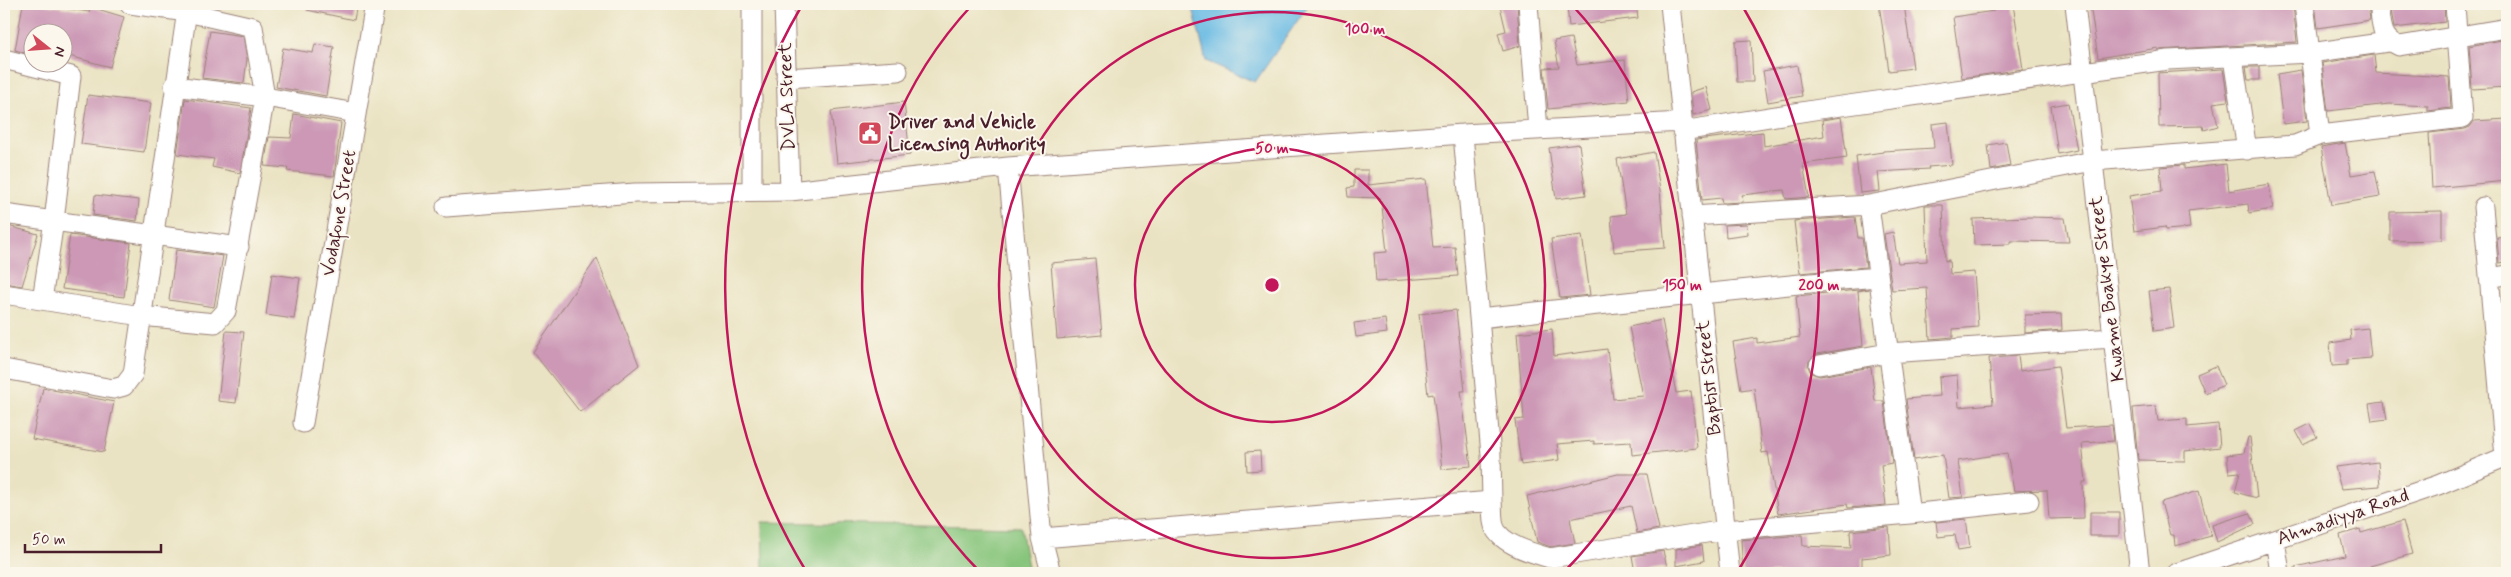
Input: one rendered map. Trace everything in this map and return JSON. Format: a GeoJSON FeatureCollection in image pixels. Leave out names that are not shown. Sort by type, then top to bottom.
{"type":"FeatureCollection","features":[{"type":"Feature","properties":{"kind":"street"},"geometry":{"type":"LineString","coordinates":[[4,294],[141,316],[215,323],[226,310],[265,97],[253,27],[187,8],[130,4]]}},
{"type":"Feature","properties":{"kind":"street","name":"Vodafone Street"},"geometry":{"type":"LineString","coordinates":[[303,423],[375,4]]}},
{"type":"Feature","properties":{"kind":"street"},"geometry":{"type":"LineString","coordinates":[[752,4],[752,190]]}},
{"type":"Feature","properties":{"kind":"street","name":"DVLA Street"},"geometry":{"type":"LineString","coordinates":[[784,4],[790,191]]}},
{"type":"Feature","properties":{"kind":"street"},"geometry":{"type":"LineString","coordinates":[[1528,4],[1538,130]]}},
{"type":"Feature","properties":{"kind":"street","name":"Baptist Street"},"geometry":{"type":"LineString","coordinates":[[1670,4],[1730,573]]}},
{"type":"Feature","properties":{"kind":"street","name":"Kwame Boakye Street"},"geometry":{"type":"LineString","coordinates":[[2075,4],[2140,573]]}},
{"type":"Feature","properties":{"kind":"street"},"geometry":{"type":"LineString","coordinates":[[2304,4],[2320,135]]}},
{"type":"Feature","properties":{"kind":"street"},"geometry":{"type":"LineString","coordinates":[[2379,4],[2383,34],[2388,42]]}},
{"type":"Feature","properties":{"kind":"street"},"geometry":{"type":"LineString","coordinates":[[1692,216],[1869,205],[2093,161],[2295,145],[2320,135],[2463,118],[2455,4]]}},
{"type":"Feature","properties":{"kind":"street"},"geometry":{"type":"LineString","coordinates":[[4,369],[113,389],[124,386],[132,374],[187,8]]}},
{"type":"Feature","properties":{"kind":"street"},"geometry":{"type":"LineString","coordinates":[[446,206],[635,193],[790,191],[1008,167],[1463,134],[1682,126],[2083,74],[2168,60],[2310,53],[2388,42],[2399,46],[2507,28]]}},
{"type":"Feature","properties":{"kind":"street"},"geometry":{"type":"LineString","coordinates":[[2233,58],[2247,150]]}},
{"type":"Feature","properties":{"kind":"street"},"geometry":{"type":"LineString","coordinates":[[4,59],[71,76],[54,221],[42,300]]}},
{"type":"Feature","properties":{"kind":"street"},"geometry":{"type":"LineString","coordinates":[[786,78],[898,71]]}},
{"type":"Feature","properties":{"kind":"street"},"geometry":{"type":"LineString","coordinates":[[174,86],[265,97],[356,113]]}},
{"type":"Feature","properties":{"kind":"street"},"geometry":{"type":"LineString","coordinates":[[1463,134],[1491,455],[1493,522],[1497,532],[1528,552],[1550,558],[1725,530],[1910,514],[2029,501]]}},
{"type":"Feature","properties":{"kind":"street"},"geometry":{"type":"LineString","coordinates":[[1008,167],[1042,538],[1051,573]]}},
{"type":"Feature","properties":{"kind":"street"},"geometry":{"type":"LineString","coordinates":[[1869,205],[1877,277],[1910,514]]}},
{"type":"Feature","properties":{"kind":"street"},"geometry":{"type":"LineString","coordinates":[[2483,207],[2498,276],[2506,457]]}},
{"type":"Feature","properties":{"kind":"street"},"geometry":{"type":"LineString","coordinates":[[4,214],[153,233],[238,247]]}},
{"type":"Feature","properties":{"kind":"street"},"geometry":{"type":"LineString","coordinates":[[1479,318],[1877,277]]}},
{"type":"Feature","properties":{"kind":"street"},"geometry":{"type":"LineString","coordinates":[[1819,365],[1888,353],[2113,338]]}},
{"type":"Feature","properties":{"kind":"street","name":"Ahmadiyya Road"},"geometry":{"type":"LineString","coordinates":[[2177,573],[2438,485],[2506,457]]}},
{"type":"Feature","properties":{"kind":"street"},"geometry":{"type":"LineString","coordinates":[[1042,538],[1492,501]]}},
{"type":"Feature","properties":{"kind":"street"},"geometry":{"type":"LineString","coordinates":[[2275,540],[2280,573]]}},
{"type":"Feature","properties":{"kind":"green space"},"geometry":{"type":"Polygon","coordinates":[[[762,522],[1021,527],[1029,573],[763,573],[762,522]]]}},
{"type":"Feature","properties":{"kind":"water"},"geometry":{"type":"Polygon","coordinates":[[[1192,4],[1309,4],[1255,82],[1206,61],[1192,4]]]}},
{"type":"Feature","properties":{"kind":"building"},"geometry":{"type":"Polygon","coordinates":[[[23,4],[40,4],[89,12],[91,7],[124,17],[110,67],[72,57],[72,22],[22,22],[22,52],[15,50],[23,4]]]}},
{"type":"Feature","properties":{"kind":"building"},"geometry":{"type":"Polygon","coordinates":[[[308,4],[357,4],[354,20],[307,10],[308,4]]]}},
{"type":"Feature","properties":{"kind":"building"},"geometry":{"type":"Polygon","coordinates":[[[1517,4],[1520,46],[1503,51],[1498,33],[1506,31],[1500,6],[1517,4]]]}},
{"type":"Feature","properties":{"kind":"building"},"geometry":{"type":"Polygon","coordinates":[[[1636,4],[1638,18],[1569,26],[1567,6],[1636,4]]]}},
{"type":"Feature","properties":{"kind":"building"},"geometry":{"type":"Polygon","coordinates":[[[1879,4],[1904,4],[1913,68],[1889,71],[1879,4]]]}},
{"type":"Feature","properties":{"kind":"building"},"geometry":{"type":"Polygon","coordinates":[[[1993,4],[2013,4],[2023,69],[1962,78],[1953,17],[1994,11],[1993,4]]]}},
{"type":"Feature","properties":{"kind":"building"},"geometry":{"type":"Polygon","coordinates":[[[2090,4],[2293,4],[2297,42],[2158,50],[2158,48],[2098,58],[2090,4]]]}},
{"type":"Feature","properties":{"kind":"building"},"geometry":{"type":"Polygon","coordinates":[[[2315,4],[2368,4],[2370,20],[2318,28],[2315,4]]]}},
{"type":"Feature","properties":{"kind":"building"},"geometry":{"type":"Polygon","coordinates":[[[2390,4],[2444,4],[2445,22],[2394,28],[2390,4]]]}},
{"type":"Feature","properties":{"kind":"building"},"geometry":{"type":"Polygon","coordinates":[[[210,31],[243,36],[247,59],[244,83],[202,78],[210,31]]]}},
{"type":"Feature","properties":{"kind":"building"},"geometry":{"type":"Polygon","coordinates":[[[1571,38],[1577,65],[1625,60],[1629,101],[1548,109],[1544,68],[1559,67],[1554,41],[1571,38]]]}},
{"type":"Feature","properties":{"kind":"building"},"geometry":{"type":"Polygon","coordinates":[[[2507,39],[2507,87],[2472,89],[2469,46],[2507,39]]]}},
{"type":"Feature","properties":{"kind":"building"},"geometry":{"type":"Polygon","coordinates":[[[1751,40],[1753,82],[1737,82],[1735,41],[1751,40]]]}},
{"type":"Feature","properties":{"kind":"building"},"geometry":{"type":"Polygon","coordinates":[[[315,44],[334,47],[326,96],[276,87],[283,48],[313,53],[315,44]]]}},
{"type":"Feature","properties":{"kind":"building"},"geometry":{"type":"Polygon","coordinates":[[[2374,55],[2376,73],[2449,77],[2451,108],[2428,111],[2428,106],[2389,104],[2328,111],[2322,63],[2374,55]]]}},
{"type":"Feature","properties":{"kind":"building"},"geometry":{"type":"Polygon","coordinates":[[[1797,65],[1802,96],[1768,102],[1763,71],[1797,65]]]}},
{"type":"Feature","properties":{"kind":"building"},"geometry":{"type":"Polygon","coordinates":[[[2246,67],[2259,67],[2259,80],[2248,80],[2246,67]]]}},
{"type":"Feature","properties":{"kind":"building"},"geometry":{"type":"Polygon","coordinates":[[[2223,69],[2228,101],[2213,103],[2218,126],[2204,130],[2203,126],[2159,127],[2158,73],[2223,69]]]}},
{"type":"Feature","properties":{"kind":"building"},"geometry":{"type":"Polygon","coordinates":[[[2301,70],[2307,121],[2283,124],[2277,74],[2301,70]]]}},
{"type":"Feature","properties":{"kind":"building"},"geometry":{"type":"Polygon","coordinates":[[[1706,87],[1712,110],[1693,115],[1691,92],[1706,87]]]}},
{"type":"Feature","properties":{"kind":"building"},"geometry":{"type":"Polygon","coordinates":[[[88,95],[151,103],[144,152],[81,144],[88,95]]]}},
{"type":"Feature","properties":{"kind":"building"},"geometry":{"type":"Polygon","coordinates":[[[185,99],[251,108],[240,173],[212,167],[214,159],[177,154],[185,99]]]}},
{"type":"Feature","properties":{"kind":"building","name":"Driver and Vehicle Licensing Authority"},"geometry":{"type":"Polygon","coordinates":[[[904,102],[910,155],[837,163],[831,111],[904,102]]]}},
{"type":"Feature","properties":{"kind":"building"},"geometry":{"type":"Polygon","coordinates":[[[2068,103],[2077,150],[2058,154],[2051,106],[2068,103]]]}},
{"type":"Feature","properties":{"kind":"building"},"geometry":{"type":"Polygon","coordinates":[[[294,114],[341,123],[334,176],[287,171],[288,168],[264,166],[269,137],[291,138],[294,114]]]}},
{"type":"Feature","properties":{"kind":"building"},"geometry":{"type":"Polygon","coordinates":[[[1841,117],[1847,158],[1803,164],[1809,197],[1786,199],[1784,190],[1742,195],[1743,202],[1722,203],[1721,198],[1702,200],[1696,140],[1763,132],[1764,146],[1824,136],[1822,120],[1841,117]]]}},
{"type":"Feature","properties":{"kind":"building"},"geometry":{"type":"Polygon","coordinates":[[[2507,119],[2507,181],[2432,188],[2429,133],[2465,129],[2470,127],[2474,121],[2507,119]]]}},
{"type":"Feature","properties":{"kind":"building"},"geometry":{"type":"Polygon","coordinates":[[[1948,122],[1952,165],[1928,167],[1929,169],[1878,172],[1880,191],[1860,193],[1856,156],[1883,151],[1934,148],[1932,124],[1948,122]]]}},
{"type":"Feature","properties":{"kind":"building"},"geometry":{"type":"Polygon","coordinates":[[[2006,142],[2010,166],[1991,170],[1988,145],[2006,142]]]}},
{"type":"Feature","properties":{"kind":"building"},"geometry":{"type":"Polygon","coordinates":[[[2345,143],[2351,175],[2375,171],[2380,197],[2331,205],[2321,147],[2345,143]]]}},
{"type":"Feature","properties":{"kind":"building"},"geometry":{"type":"Polygon","coordinates":[[[1579,144],[1586,195],[1556,199],[1549,148],[1579,144]]]}},
{"type":"Feature","properties":{"kind":"building"},"geometry":{"type":"Polygon","coordinates":[[[1654,152],[1660,190],[1665,248],[1614,252],[1611,216],[1626,214],[1617,159],[1654,152]]]}},
{"type":"Feature","properties":{"kind":"building"},"geometry":{"type":"Polygon","coordinates":[[[2226,164],[2229,191],[2269,184],[2273,209],[2249,213],[2248,204],[2188,211],[2190,228],[2166,230],[2165,227],[2134,231],[2129,196],[2162,191],[2160,167],[2184,165],[2184,169],[2226,164]]]}},
{"type":"Feature","properties":{"kind":"building"},"geometry":{"type":"Polygon","coordinates":[[[1354,170],[1368,170],[1368,185],[1426,179],[1433,248],[1455,247],[1458,276],[1376,282],[1374,253],[1387,252],[1381,198],[1348,197],[1347,188],[1354,187],[1354,170]]]}},
{"type":"Feature","properties":{"kind":"building"},"geometry":{"type":"Polygon","coordinates":[[[95,195],[139,200],[137,221],[93,215],[95,195]]]}},
{"type":"Feature","properties":{"kind":"building"},"geometry":{"type":"Polygon","coordinates":[[[1925,205],[1943,205],[1945,261],[1949,260],[1950,274],[1974,272],[1978,327],[1953,329],[1953,337],[1930,339],[1927,288],[1892,290],[1884,234],[1893,232],[1898,263],[1927,261],[1925,205]]]}},
{"type":"Feature","properties":{"kind":"building"},"geometry":{"type":"Polygon","coordinates":[[[2442,211],[2442,240],[2390,241],[2390,212],[2442,211]]]}},
{"type":"Feature","properties":{"kind":"building"},"geometry":{"type":"Polygon","coordinates":[[[1855,217],[1858,238],[1862,238],[1866,267],[1800,273],[1794,221],[1855,217]]]}},
{"type":"Feature","properties":{"kind":"building"},"geometry":{"type":"Polygon","coordinates":[[[2065,218],[2069,242],[2010,241],[2010,244],[1974,245],[1973,219],[2065,218]]]}},
{"type":"Feature","properties":{"kind":"building"},"geometry":{"type":"Polygon","coordinates":[[[1747,224],[1748,234],[1726,237],[1725,225],[1747,224]]]}},
{"type":"Feature","properties":{"kind":"building"},"geometry":{"type":"Polygon","coordinates":[[[4,225],[38,234],[22,286],[4,283],[4,225]]]}},
{"type":"Feature","properties":{"kind":"building"},"geometry":{"type":"Polygon","coordinates":[[[70,235],[131,243],[124,297],[62,289],[70,235]]]}},
{"type":"Feature","properties":{"kind":"building"},"geometry":{"type":"Polygon","coordinates":[[[1582,235],[1590,295],[1560,298],[1551,239],[1582,235]]]}},
{"type":"Feature","properties":{"kind":"building"},"geometry":{"type":"Polygon","coordinates":[[[2507,237],[2507,262],[2499,263],[2497,238],[2507,237]]]}},
{"type":"Feature","properties":{"kind":"building"},"geometry":{"type":"Polygon","coordinates":[[[176,250],[223,256],[214,307],[169,300],[176,250]]]}},
{"type":"Feature","properties":{"kind":"building"},"geometry":{"type":"Polygon","coordinates":[[[597,258],[639,365],[580,412],[533,352],[597,258]]]}},
{"type":"Feature","properties":{"kind":"building"},"geometry":{"type":"Polygon","coordinates":[[[1095,259],[1102,335],[1057,339],[1051,263],[1095,259]]]}},
{"type":"Feature","properties":{"kind":"building"},"geometry":{"type":"Polygon","coordinates":[[[272,274],[300,278],[294,319],[266,315],[272,274]]]}},
{"type":"Feature","properties":{"kind":"building"},"geometry":{"type":"Polygon","coordinates":[[[1869,289],[1858,291],[1863,346],[1817,354],[1809,361],[1808,366],[1811,373],[1820,376],[1871,367],[1875,401],[1884,401],[1892,463],[1881,465],[1886,505],[1848,508],[1847,504],[1778,514],[1768,452],[1762,453],[1754,388],[1741,390],[1733,342],[1757,338],[1757,343],[1800,337],[1796,296],[1869,289]]]}},
{"type":"Feature","properties":{"kind":"building"},"geometry":{"type":"Polygon","coordinates":[[[2169,289],[2174,328],[2154,331],[2149,291],[2169,289]]]}},
{"type":"Feature","properties":{"kind":"building"},"geometry":{"type":"Polygon","coordinates":[[[1456,310],[1465,391],[1461,391],[1471,466],[1442,469],[1433,394],[1428,395],[1419,314],[1456,310]]]}},
{"type":"Feature","properties":{"kind":"building"},"geometry":{"type":"Polygon","coordinates":[[[2061,314],[2062,330],[2025,333],[2025,315],[2061,314]]]}},
{"type":"Feature","properties":{"kind":"building"},"geometry":{"type":"Polygon","coordinates":[[[1385,319],[1387,333],[1356,337],[1354,323],[1385,319]]]}},
{"type":"Feature","properties":{"kind":"building"},"geometry":{"type":"Polygon","coordinates":[[[1662,320],[1676,393],[1691,391],[1697,448],[1632,455],[1631,442],[1594,444],[1594,441],[1557,444],[1559,460],[1521,465],[1515,420],[1524,419],[1517,333],[1552,329],[1554,356],[1607,349],[1613,399],[1643,396],[1629,327],[1662,320]]]}},
{"type":"Feature","properties":{"kind":"building"},"geometry":{"type":"Polygon","coordinates":[[[2368,328],[2371,358],[2347,360],[2347,365],[2332,366],[2330,343],[2351,340],[2350,330],[2368,328]]]}},
{"type":"Feature","properties":{"kind":"building"},"geometry":{"type":"Polygon","coordinates":[[[226,331],[244,332],[236,403],[218,401],[226,331]]]}},
{"type":"Feature","properties":{"kind":"building"},"geometry":{"type":"Polygon","coordinates":[[[2018,356],[2020,371],[2058,366],[2066,428],[2112,425],[2114,441],[2082,443],[2086,482],[2083,482],[2084,518],[2049,519],[2047,490],[2014,491],[2007,453],[1958,461],[1963,497],[1949,498],[1943,455],[1914,460],[1906,399],[1940,396],[1939,377],[1957,375],[1959,407],[1993,404],[1989,358],[2018,356]]]}},
{"type":"Feature","properties":{"kind":"building"},"geometry":{"type":"Polygon","coordinates":[[[2216,366],[2224,385],[2205,393],[2197,374],[2216,366]]]}},
{"type":"Feature","properties":{"kind":"building"},"geometry":{"type":"Polygon","coordinates":[[[43,388],[114,402],[104,452],[32,439],[43,388]]]}},
{"type":"Feature","properties":{"kind":"building"},"geometry":{"type":"Polygon","coordinates":[[[2384,402],[2387,419],[2372,421],[2369,404],[2384,402]]]}},
{"type":"Feature","properties":{"kind":"building"},"geometry":{"type":"Polygon","coordinates":[[[2156,406],[2158,421],[2187,419],[2187,427],[2218,424],[2220,447],[2185,451],[2185,461],[2138,460],[2133,408],[2156,406]]]}},
{"type":"Feature","properties":{"kind":"building"},"geometry":{"type":"Polygon","coordinates":[[[2310,424],[2317,437],[2303,444],[2296,431],[2310,424]]]}},
{"type":"Feature","properties":{"kind":"building"},"geometry":{"type":"Polygon","coordinates":[[[2248,437],[2250,437],[2257,498],[2235,492],[2240,472],[2229,473],[2227,455],[2244,453],[2248,437]]]}},
{"type":"Feature","properties":{"kind":"building"},"geometry":{"type":"Polygon","coordinates":[[[1260,451],[1261,470],[1247,471],[1246,452],[1260,451]]]}},
{"type":"Feature","properties":{"kind":"building"},"geometry":{"type":"Polygon","coordinates":[[[2378,462],[2380,486],[2341,489],[2335,467],[2378,462]]]}},
{"type":"Feature","properties":{"kind":"building"},"geometry":{"type":"Polygon","coordinates":[[[1618,474],[1647,474],[1659,529],[1637,533],[1631,506],[1570,519],[1575,543],[1551,547],[1537,542],[1527,496],[1618,474]]]}},
{"type":"Feature","properties":{"kind":"building"},"geometry":{"type":"Polygon","coordinates":[[[2199,491],[2211,536],[2175,546],[2174,535],[2170,535],[2161,502],[2199,491]]]}},
{"type":"Feature","properties":{"kind":"building"},"geometry":{"type":"Polygon","coordinates":[[[2090,512],[2119,512],[2119,536],[2090,536],[2090,512]]]}},
{"type":"Feature","properties":{"kind":"building"},"geometry":{"type":"Polygon","coordinates":[[[2250,513],[2255,524],[2217,542],[2212,525],[2250,513]]]}},
{"type":"Feature","properties":{"kind":"building"},"geometry":{"type":"Polygon","coordinates":[[[1966,519],[1970,548],[1958,550],[1955,535],[1938,537],[1936,522],[1966,519]]]}},
{"type":"Feature","properties":{"kind":"building"},"geometry":{"type":"Polygon","coordinates":[[[2403,521],[2412,554],[2370,566],[2372,573],[2296,573],[2295,567],[2345,556],[2340,535],[2360,529],[2361,533],[2403,521]]]}},
{"type":"Feature","properties":{"kind":"building"},"geometry":{"type":"Polygon","coordinates":[[[1889,527],[1891,555],[1862,558],[1862,573],[1743,573],[1741,540],[1802,535],[1803,546],[1851,548],[1850,531],[1889,527]]]}},
{"type":"Feature","properties":{"kind":"building"},"geometry":{"type":"Polygon","coordinates":[[[1702,545],[1704,561],[1676,566],[1676,549],[1702,545]]]}},
{"type":"Feature","properties":{"kind":"building"},"geometry":{"type":"Polygon","coordinates":[[[1663,551],[1667,567],[1635,572],[1632,556],[1663,551]]]}},
{"type":"Feature","properties":{"kind":"place","name":"Driver and Vehicle Licensing Authority"},"geometry":{"type":"Point","coordinates":[870,133]}}]}
